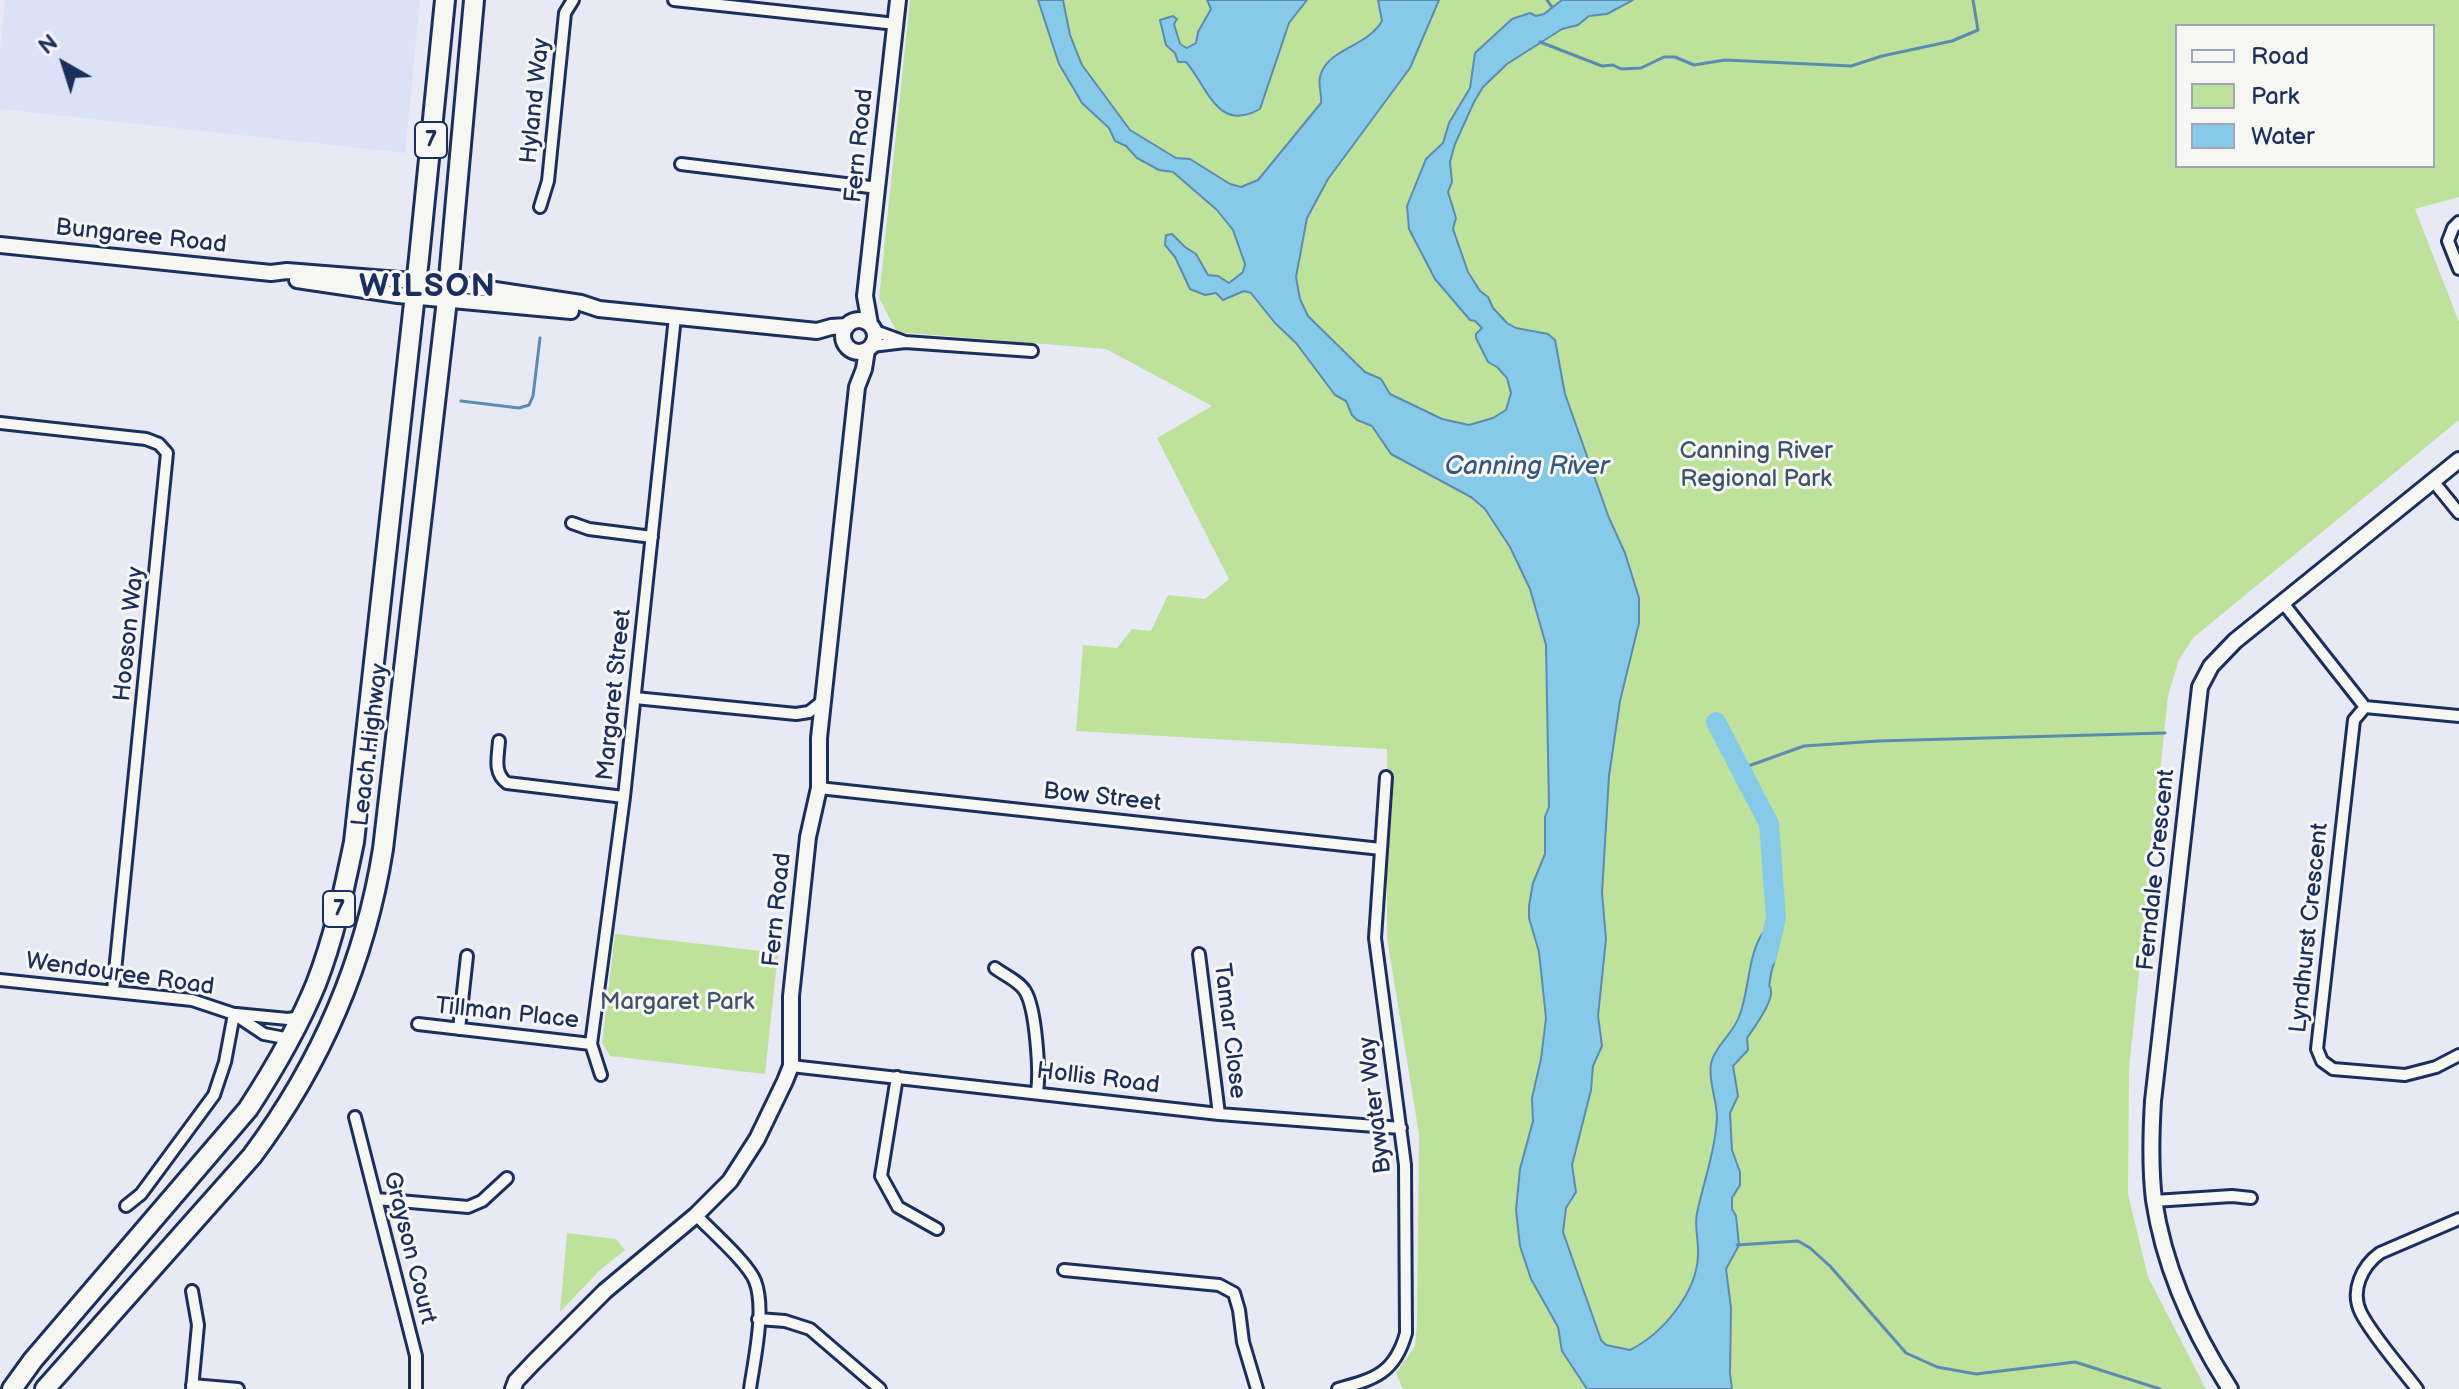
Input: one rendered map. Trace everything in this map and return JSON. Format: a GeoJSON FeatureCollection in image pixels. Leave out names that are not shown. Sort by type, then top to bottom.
{"type":"FeatureCollection","features":[{"type":"Feature","properties":{"kind":"highway","name":"Leach Highway"},"geometry":{"type":"LineString","coordinates":[[12,1389],[33,1360],[248,1109],[301,1017],[329,943],[354,842],[445,0]]}},
{"type":"Feature","properties":{"kind":"highway","name":"Leach Highway"},"geometry":{"type":"LineString","coordinates":[[45,1389],[224,1190],[275,1126],[314,1061],[349,985],[378,881],[383,849],[448,292],[474,0]]}},
{"type":"Feature","properties":{"kind":"highway"},"geometry":{"type":"LineString","coordinates":[[290,1039],[317,1026],[364,929]]}},
{"type":"Feature","properties":{"kind":"highway"},"geometry":{"type":"LineString","coordinates":[[0,1389],[33,1360]]}},
{"type":"Feature","properties":{"kind":"street","name":"Hyland Way"},"geometry":{"type":"LineString","coordinates":[[540,207],[548,181],[565,13],[573,0]]}},
{"type":"Feature","properties":{"kind":"street"},"geometry":{"type":"LineString","coordinates":[[674,0],[896,24]]}},
{"type":"Feature","properties":{"kind":"street","name":"Fern Road"},"geometry":{"type":"LineString","coordinates":[[501,1389],[514,1385],[605,1291],[696,1215],[730,1181],[751,1150],[791,1066],[793,978],[809,827],[819,788],[819,738],[857,387],[871,338],[865,296],[898,0]]}},
{"type":"Feature","properties":{"kind":"street"},"geometry":{"type":"LineString","coordinates":[[681,164],[878,188]]}},
{"type":"Feature","properties":{"kind":"street"},"geometry":{"type":"LineString","coordinates":[[2456,225],[2448,241],[2459,269]]}},
{"type":"Feature","properties":{"kind":"street","name":"Bungaree Road"},"geometry":{"type":"LineString","coordinates":[[2,244],[271,273],[287,271],[581,312],[599,309],[817,331],[850,323]]}},
{"type":"Feature","properties":{"kind":"street","name":"Fern Road"},"geometry":{"type":"LineString","coordinates":[[857,387],[843,334],[865,296]]}},
{"type":"Feature","properties":{"kind":"street","name":"Margaret Street"},"geometry":{"type":"LineString","coordinates":[[601,1075],[591,1044],[624,797],[675,317]]}},
{"type":"Feature","properties":{"kind":"street"},"geometry":{"type":"LineString","coordinates":[[850,323],[863,320],[871,338]]}},
{"type":"Feature","properties":{"kind":"street","name":"Bungaree Road"},"geometry":{"type":"LineString","coordinates":[[817,331],[848,346]]}},
{"type":"Feature","properties":{"kind":"street"},"geometry":{"type":"LineString","coordinates":[[848,346],[871,338],[1032,351]]}},
{"type":"Feature","properties":{"kind":"street","name":"Hooson Way"},"geometry":{"type":"LineString","coordinates":[[0,423],[146,439],[159,444],[167,453],[113,991]]}},
{"type":"Feature","properties":{"kind":"street","name":"Ferndale Crescent"},"geometry":{"type":"LineString","coordinates":[[2230,1389],[2182,1297],[2164,1244],[2154,1201],[2151,1150],[2153,1101],[2200,687],[2219,657],[2459,460]]}},
{"type":"Feature","properties":{"kind":"street"},"geometry":{"type":"LineString","coordinates":[[2433,481],[2459,513]]}},
{"type":"Feature","properties":{"kind":"street"},"geometry":{"type":"LineString","coordinates":[[572,523],[589,529],[652,537]]}},
{"type":"Feature","properties":{"kind":"street"},"geometry":{"type":"LineString","coordinates":[[2283,603],[2365,707],[2459,716]]}},
{"type":"Feature","properties":{"kind":"street"},"geometry":{"type":"LineString","coordinates":[[635,698],[796,714],[809,712],[824,700]]}},
{"type":"Feature","properties":{"kind":"street","name":"Lyndhurst Crescent"},"geometry":{"type":"LineString","coordinates":[[2365,707],[2354,720],[2317,1049],[2322,1061],[2333,1069],[2405,1075],[2436,1067],[2459,1055]]}},
{"type":"Feature","properties":{"kind":"street"},"geometry":{"type":"LineString","coordinates":[[499,741],[497,769],[507,783],[624,797]]}},
{"type":"Feature","properties":{"kind":"street","name":"Bywater Way"},"geometry":{"type":"LineString","coordinates":[[1338,1389],[1374,1378],[1388,1370],[1401,1351],[1406,1333],[1405,1165],[1375,938],[1386,777]]}},
{"type":"Feature","properties":{"kind":"street","name":"Bow Street"},"geometry":{"type":"LineString","coordinates":[[819,788],[1381,849]]}},
{"type":"Feature","properties":{"kind":"street","name":"Tamar Close"},"geometry":{"type":"LineString","coordinates":[[1199,954],[1219,1114]]}},
{"type":"Feature","properties":{"kind":"street"},"geometry":{"type":"LineString","coordinates":[[459,1029],[467,956]]}},
{"type":"Feature","properties":{"kind":"street"},"geometry":{"type":"LineString","coordinates":[[995,968],[1021,986],[1029,1000],[1039,1067],[1037,1092]]}},
{"type":"Feature","properties":{"kind":"street","name":"Wendouree Road"},"geometry":{"type":"LineString","coordinates":[[0,980],[192,1000],[234,1014],[288,1019],[301,1017]]}},
{"type":"Feature","properties":{"kind":"street"},"geometry":{"type":"LineString","coordinates":[[126,1206],[148,1186],[214,1095],[225,1062],[234,1014]]}},
{"type":"Feature","properties":{"kind":"street","name":"Wendouree Road"},"geometry":{"type":"LineString","coordinates":[[234,1014],[264,1034],[290,1039]]}},
{"type":"Feature","properties":{"kind":"street","name":"Tillman Place"},"geometry":{"type":"LineString","coordinates":[[418,1024],[591,1044]]}},
{"type":"Feature","properties":{"kind":"street","name":"Hollis Road"},"geometry":{"type":"LineString","coordinates":[[791,1066],[1219,1114],[1401,1128]]}},
{"type":"Feature","properties":{"kind":"street"},"geometry":{"type":"LineString","coordinates":[[897,1077],[881,1176],[898,1207],[937,1229]]}},
{"type":"Feature","properties":{"kind":"street","name":"Grayson Court"},"geometry":{"type":"LineString","coordinates":[[355,1117],[416,1356],[416,1389]]}},
{"type":"Feature","properties":{"kind":"street"},"geometry":{"type":"LineString","coordinates":[[376,1199],[468,1207],[482,1201],[507,1178]]}},
{"type":"Feature","properties":{"kind":"street"},"geometry":{"type":"LineString","coordinates":[[2154,1201],[2232,1196],[2251,1198]]}},
{"type":"Feature","properties":{"kind":"street"},"geometry":{"type":"LineString","coordinates":[[696,1215],[755,1280],[759,1298],[750,1389]]}},
{"type":"Feature","properties":{"kind":"street"},"geometry":{"type":"LineString","coordinates":[[2417,1389],[2359,1311],[2357,1282],[2371,1259],[2380,1253],[2459,1219]]}},
{"type":"Feature","properties":{"kind":"street"},"geometry":{"type":"LineString","coordinates":[[1064,1270],[1219,1285],[1234,1293],[1243,1342],[1257,1389]]}},
{"type":"Feature","properties":{"kind":"street"},"geometry":{"type":"LineString","coordinates":[[192,1291],[198,1325],[192,1387],[238,1389]]}},
{"type":"Feature","properties":{"kind":"street"},"geometry":{"type":"LineString","coordinates":[[758,1319],[785,1321],[810,1329],[880,1389]]}},
{"type":"Feature","properties":{"kind":"shaded area"},"geometry":{"type":"Polygon","coordinates":[[[5,0],[420,0],[405,153],[0,109],[0,50],[5,0]]]}},
{"type":"Feature","properties":{"kind":"green space","name":"Canning River Regional Park"},"geometry":{"type":"Polygon","coordinates":[[[910,0],[2459,0],[2459,197],[2415,209],[2459,322],[2459,420],[2194,637],[2179,659],[2168,696],[2129,1069],[2128,1194],[2148,1277],[2206,1389],[1403,1389],[1396,1373],[1415,1346],[1417,1324],[1419,1134],[1387,938],[1387,749],[1076,731],[1083,645],[1117,648],[1132,629],[1151,631],[1168,595],[1205,599],[1229,579],[1157,438],[1212,406],[1106,349],[897,332],[879,298],[910,0]]]}},
{"type":"Feature","properties":{"kind":"green space","name":"Margaret Park"},"geometry":{"type":"Polygon","coordinates":[[[615,934],[778,953],[765,1074],[610,1056],[602,1043],[615,934]]]}},
{"type":"Feature","properties":{"kind":"green space"},"geometry":{"type":"Polygon","coordinates":[[[567,1233],[616,1239],[625,1250],[599,1271],[560,1312],[567,1233]]]}},
{"type":"Feature","properties":{"kind":"water","name":"Canning River"},"geometry":{"type":"Polygon","coordinates":[[[1038,0],[1063,0],[1070,35],[1082,65],[1130,130],[1176,158],[1190,159],[1230,184],[1241,187],[1258,180],[1321,103],[1320,77],[1330,60],[1366,37],[1382,21],[1378,0],[1439,0],[1410,68],[1328,179],[1307,218],[1296,277],[1300,299],[1308,316],[1365,372],[1381,379],[1390,394],[1442,419],[1469,425],[1493,418],[1506,410],[1511,393],[1507,378],[1488,362],[1476,338],[1482,328],[1470,320],[1435,279],[1409,229],[1407,206],[1426,159],[1443,143],[1449,123],[1470,88],[1475,53],[1512,19],[1530,13],[1536,16],[1544,14],[1562,0],[1633,0],[1607,14],[1589,16],[1578,25],[1562,29],[1507,64],[1483,87],[1455,144],[1450,162],[1452,182],[1448,192],[1456,218],[1453,229],[1468,272],[1480,291],[1507,323],[1516,328],[1548,334],[1555,340],[1565,394],[1639,598],[1639,623],[1620,701],[1609,776],[1602,893],[1606,939],[1598,1016],[1602,1046],[1593,1066],[1591,1090],[1572,1165],[1576,1192],[1566,1208],[1563,1232],[1601,1340],[1606,1345],[1630,1350],[1642,1343],[1676,1311],[1691,1284],[1698,1255],[1697,1213],[1716,1130],[1711,1064],[1739,1017],[1758,940],[1764,931],[1773,930],[1776,937],[1777,950],[1768,1004],[1747,1038],[1748,1050],[1733,1066],[1738,1096],[1730,1113],[1732,1150],[1740,1172],[1740,1185],[1732,1198],[1739,1245],[1726,1269],[1731,1308],[1732,1389],[1587,1389],[1562,1351],[1558,1327],[1531,1279],[1520,1246],[1516,1210],[1520,1169],[1533,1121],[1532,1098],[1546,1018],[1539,952],[1529,918],[1529,906],[1533,883],[1545,854],[1545,817],[1549,807],[1546,645],[1530,589],[1510,547],[1485,509],[1471,497],[1391,454],[1372,426],[1352,415],[1346,401],[1335,395],[1296,343],[1251,293],[1244,291],[1223,300],[1216,293],[1205,295],[1190,289],[1175,257],[1165,245],[1166,235],[1172,234],[1196,254],[1208,275],[1218,276],[1229,283],[1243,272],[1245,264],[1233,230],[1217,210],[1173,172],[1159,170],[1115,141],[1109,128],[1082,103],[1059,64],[1038,0]]]}},
{"type":"Feature","properties":{"kind":"water"},"geometry":{"type":"Polygon","coordinates":[[[1207,0],[1307,0],[1289,23],[1260,109],[1245,115],[1223,111],[1186,62],[1178,62],[1175,53],[1166,45],[1160,20],[1173,16],[1177,19],[1174,24],[1180,44],[1187,48],[1196,43],[1198,32],[1211,9],[1207,0]]]}},
{"type":"Feature","properties":{"kind":"waterway"},"geometry":{"type":"LineString","coordinates":[[1547,0],[1552,7]]}},
{"type":"Feature","properties":{"kind":"waterway"},"geometry":{"type":"LineString","coordinates":[[1540,42],[1602,66],[1613,65],[1621,69],[1641,68],[1664,57],[1675,57],[1694,65],[1725,60],[1851,66],[1952,41],[1978,30],[1973,0]]}},
{"type":"Feature","properties":{"kind":"waterway"},"geometry":{"type":"LineString","coordinates":[[461,401],[519,408],[529,405],[533,396],[540,338]]}},
{"type":"Feature","properties":{"kind":"waterway"},"geometry":{"type":"LineString","coordinates":[[1716,722],[1769,824],[1776,918],[1767,956]]}},
{"type":"Feature","properties":{"kind":"waterway"},"geometry":{"type":"LineString","coordinates":[[1740,769],[1804,746],[2165,733]]}},
{"type":"Feature","properties":{"kind":"waterway"},"geometry":{"type":"LineString","coordinates":[[1737,1245],[1798,1241],[1810,1248],[1830,1266],[1906,1353],[1937,1367],[1976,1374],[2075,1362],[2160,1389]]}},
{"type":"Feature","properties":{"kind":"district","name":"WILSON"},"geometry":{"type":"Point","coordinates":[428,288]}}]}
